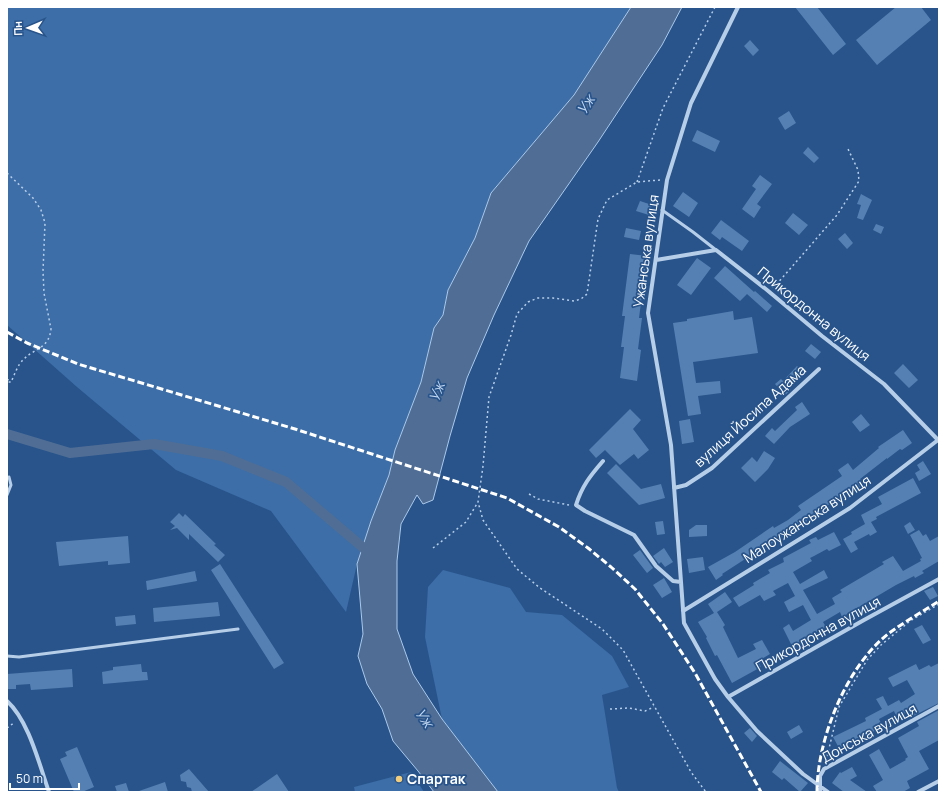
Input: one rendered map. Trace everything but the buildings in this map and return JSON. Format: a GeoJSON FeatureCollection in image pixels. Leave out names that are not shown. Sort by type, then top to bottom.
{"type":"FeatureCollection","features":[{"type":"Feature","properties":{"kind":"street","name":"Ужанська вулиця"},"geometry":{"type":"LineString","coordinates":[[738,7],[691,103],[667,180],[648,313],[671,446],[684,623],[715,680],[728,697],[757,731],[803,774],[828,792]]}},
{"type":"Feature","properties":{"kind":"street","name":"Прикордонна вулиця"},"geometry":{"type":"LineString","coordinates":[[716,250],[884,384],[939,441]]}},
{"type":"Feature","properties":{"kind":"street"},"geometry":{"type":"LineString","coordinates":[[656,260],[716,250]]}},
{"type":"Feature","properties":{"kind":"street","name":"вулиця Йосипа Адама"},"geometry":{"type":"LineString","coordinates":[[674,488],[686,485],[712,468],[819,370]]}},
{"type":"Feature","properties":{"kind":"street","name":"Малоужанська вулиця"},"geometry":{"type":"LineString","coordinates":[[683,611],[850,508],[939,441]]}},
{"type":"Feature","properties":{"kind":"street"},"geometry":{"type":"LineString","coordinates":[[603,462],[588,478],[580,492],[576,505],[584,511],[634,535],[656,566],[673,581],[681,582]]}},
{"type":"Feature","properties":{"kind":"street","name":"Прикордонна вулиця"},"geometry":{"type":"LineString","coordinates":[[728,697],[939,579]]}},
{"type":"Feature","properties":{"kind":"street"},"geometry":{"type":"LineString","coordinates":[[7,701],[17,711],[27,730],[49,792]]}},
{"type":"Feature","properties":{"kind":"street","name":"Донська вулиця"},"geometry":{"type":"LineString","coordinates":[[820,786],[820,776],[824,769],[939,706]]}},
{"type":"Feature","properties":{"kind":"street"},"geometry":{"type":"LineString","coordinates":[[918,792],[939,780]]}},
{"type":"Feature","properties":{"kind":"street"},"geometry":{"type":"LineString","coordinates":[[820,786],[820,792]]}},
{"type":"Feature","properties":{"kind":"lane"},"geometry":{"type":"LineString","coordinates":[[662,210],[716,250]]}},
{"type":"Feature","properties":{"kind":"lane"},"geometry":{"type":"LineString","coordinates":[[7,495],[11,485],[9,477]]}},
{"type":"Feature","properties":{"kind":"lane"},"geometry":{"type":"LineString","coordinates":[[7,656],[19,657],[238,629]]}},
{"type":"Feature","properties":{"kind":"path"},"geometry":{"type":"LineString","coordinates":[[637,182],[663,108],[715,7]]}},
{"type":"Feature","properties":{"kind":"path"},"geometry":{"type":"LineString","coordinates":[[767,290],[776,285],[838,215],[858,181],[858,170],[848,149]]}},
{"type":"Feature","properties":{"kind":"path"},"geometry":{"type":"LineString","coordinates":[[7,173],[33,198],[41,210],[45,223],[43,271],[44,293],[51,329],[51,334],[45,345],[22,360],[11,382]]}},
{"type":"Feature","properties":{"kind":"path"},"geometry":{"type":"LineString","coordinates":[[433,548],[466,522],[478,502],[483,466],[489,397],[517,314],[528,302],[538,298],[553,298],[574,301],[581,299],[587,294],[598,219],[607,200],[637,182],[667,180]]}},
{"type":"Feature","properties":{"kind":"path"},"geometry":{"type":"LineString","coordinates":[[7,379],[11,382]]}},
{"type":"Feature","properties":{"kind":"path"},"geometry":{"type":"LineString","coordinates":[[529,494],[538,499],[576,505]]}},
{"type":"Feature","properties":{"kind":"path"},"geometry":{"type":"LineString","coordinates":[[478,502],[483,520],[516,569],[540,588],[602,629],[623,650],[691,772],[706,792]]}},
{"type":"Feature","properties":{"kind":"path"},"geometry":{"type":"LineString","coordinates":[[824,769],[839,707],[866,660],[881,645],[910,621],[939,604]]}},
{"type":"Feature","properties":{"kind":"path"},"geometry":{"type":"LineString","coordinates":[[610,709],[629,708],[645,711],[655,706]]}},
{"type":"Feature","properties":{"kind":"path"},"geometry":{"type":"LineString","coordinates":[[7,728],[20,716]]}},
{"type":"Feature","properties":{"kind":"shaded area"},"geometry":{"type":"Polygon","coordinates":[[[7,7],[631,7],[574,95],[491,193],[475,238],[448,290],[443,315],[434,328],[421,382],[395,450],[389,475],[371,521],[357,564],[346,612],[271,511],[176,470],[77,387],[7,325],[7,7]]]}},
{"type":"Feature","properties":{"kind":"shaded area"},"geometry":{"type":"Polygon","coordinates":[[[443,570],[510,588],[526,612],[562,615],[612,656],[629,687],[602,695],[617,788],[619,792],[498,792],[490,782],[442,719],[425,637],[428,587],[443,570]]]}},
{"type":"Feature","properties":{"kind":"shaded area","name":"Спартак"},"geometry":{"type":"Polygon","coordinates":[[[411,772],[424,792],[355,792],[354,787],[411,772]]]}},
{"type":"Feature","properties":{"kind":"water","name":"Уж"},"geometry":{"type":"Polygon","coordinates":[[[631,7],[682,7],[662,45],[598,142],[529,241],[494,315],[467,378],[433,500],[423,504],[417,495],[401,524],[397,561],[397,629],[413,674],[442,719],[498,792],[434,792],[393,741],[382,709],[367,684],[358,656],[363,634],[357,564],[371,521],[389,475],[395,450],[421,382],[434,328],[443,315],[448,290],[475,238],[491,193],[574,95],[631,7]]]}},
{"type":"Feature","properties":{"kind":"waterway"},"geometry":{"type":"LineString","coordinates":[[7,434],[70,453],[154,444],[222,456],[286,482],[373,556]]}},
{"type":"Feature","properties":{"kind":"railway"},"geometry":{"type":"LineString","coordinates":[[7,332],[27,343],[78,364],[295,429],[507,498],[559,527],[588,548],[635,589],[663,624],[695,673],[761,792]]}},
{"type":"Feature","properties":{"kind":"railway"},"geometry":{"type":"LineString","coordinates":[[817,792],[818,772],[828,728],[847,685],[859,665],[873,648],[888,634],[939,601]]}},
{"type":"Feature","properties":{"kind":"place","name":"Спартак"},"geometry":{"type":"Point","coordinates":[399,779]}}]}
